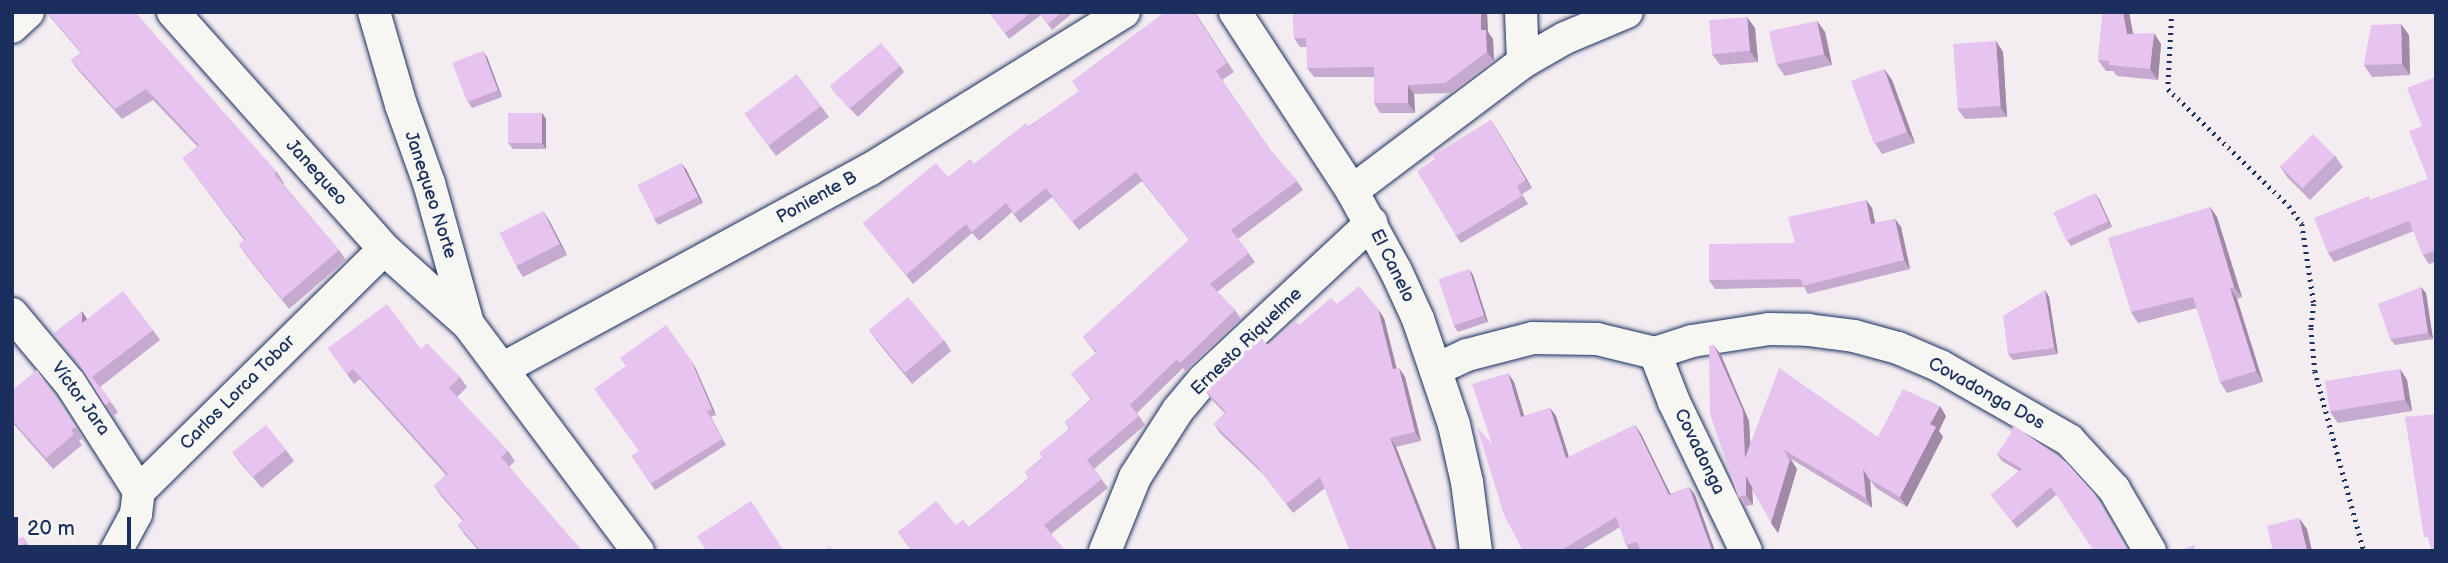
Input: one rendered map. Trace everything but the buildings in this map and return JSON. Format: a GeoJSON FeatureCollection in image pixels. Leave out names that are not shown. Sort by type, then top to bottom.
{"type":"FeatureCollection","features":[{"type":"Feature","properties":{"kind":"street"},"geometry":{"type":"LineString","coordinates":[[12,27],[28,12]]}},
{"type":"Feature","properties":{"kind":"street","name":"Janequeo"},"geometry":{"type":"LineString","coordinates":[[173,12],[384,249],[468,324]]}},
{"type":"Feature","properties":{"kind":"street","name":"Janequeo Norte"},"geometry":{"type":"LineString","coordinates":[[374,12],[401,105],[429,183],[468,324],[502,369]]}},
{"type":"Feature","properties":{"kind":"street","name":"Poniente B"},"geometry":{"type":"LineString","coordinates":[[502,369],[869,170],[1124,12]]}},
{"type":"Feature","properties":{"kind":"street","name":"El Canelo"},"geometry":{"type":"LineString","coordinates":[[1235,12],[1352,191],[1371,223],[1418,319],[1437,369],[1467,482],[1476,551]]}},
{"type":"Feature","properties":{"kind":"street"},"geometry":{"type":"LineString","coordinates":[[1521,12],[1523,62]]}},
{"type":"Feature","properties":{"kind":"street"},"geometry":{"type":"LineString","coordinates":[[1352,191],[1523,62],[1565,37],[1627,12]]}},
{"type":"Feature","properties":{"kind":"street","name":"Ernesto Riquelme"},"geometry":{"type":"LineString","coordinates":[[1105,551],[1135,477],[1178,410],[1204,379],[1371,223]]}},
{"type":"Feature","properties":{"kind":"street","name":"Carlos Lorca Tobar"},"geometry":{"type":"LineString","coordinates":[[139,491],[384,249]]}},
{"type":"Feature","properties":{"kind":"street","name":"Víctor Jara"},"geometry":{"type":"LineString","coordinates":[[12,314],[70,383],[139,491]]}},
{"type":"Feature","properties":{"kind":"street","name":"Covadonga Dos"},"geometry":{"type":"LineString","coordinates":[[1655,352],[1730,333],[1769,329],[1808,330],[1854,336],[1898,348],[1940,366],[2068,440],[2114,489],[2150,551]]}},
{"type":"Feature","properties":{"kind":"street"},"geometry":{"type":"LineString","coordinates":[[1437,369],[1467,355],[1534,338],[1597,339],[1655,352]]}},
{"type":"Feature","properties":{"kind":"street","name":"Covadonga"},"geometry":{"type":"LineString","coordinates":[[1655,352],[1674,402],[1746,551]]}},
{"type":"Feature","properties":{"kind":"street"},"geometry":{"type":"LineString","coordinates":[[502,369],[638,551]]}},
{"type":"Feature","properties":{"kind":"street"},"geometry":{"type":"LineString","coordinates":[[116,551],[136,514],[139,491]]}},
{"type":"Feature","properties":{"kind":"path"},"geometry":{"type":"LineString","coordinates":[[2172,12],[2168,89],[2289,206],[2302,224],[2314,304],[2311,328],[2315,371],[2364,551]]}}]}
